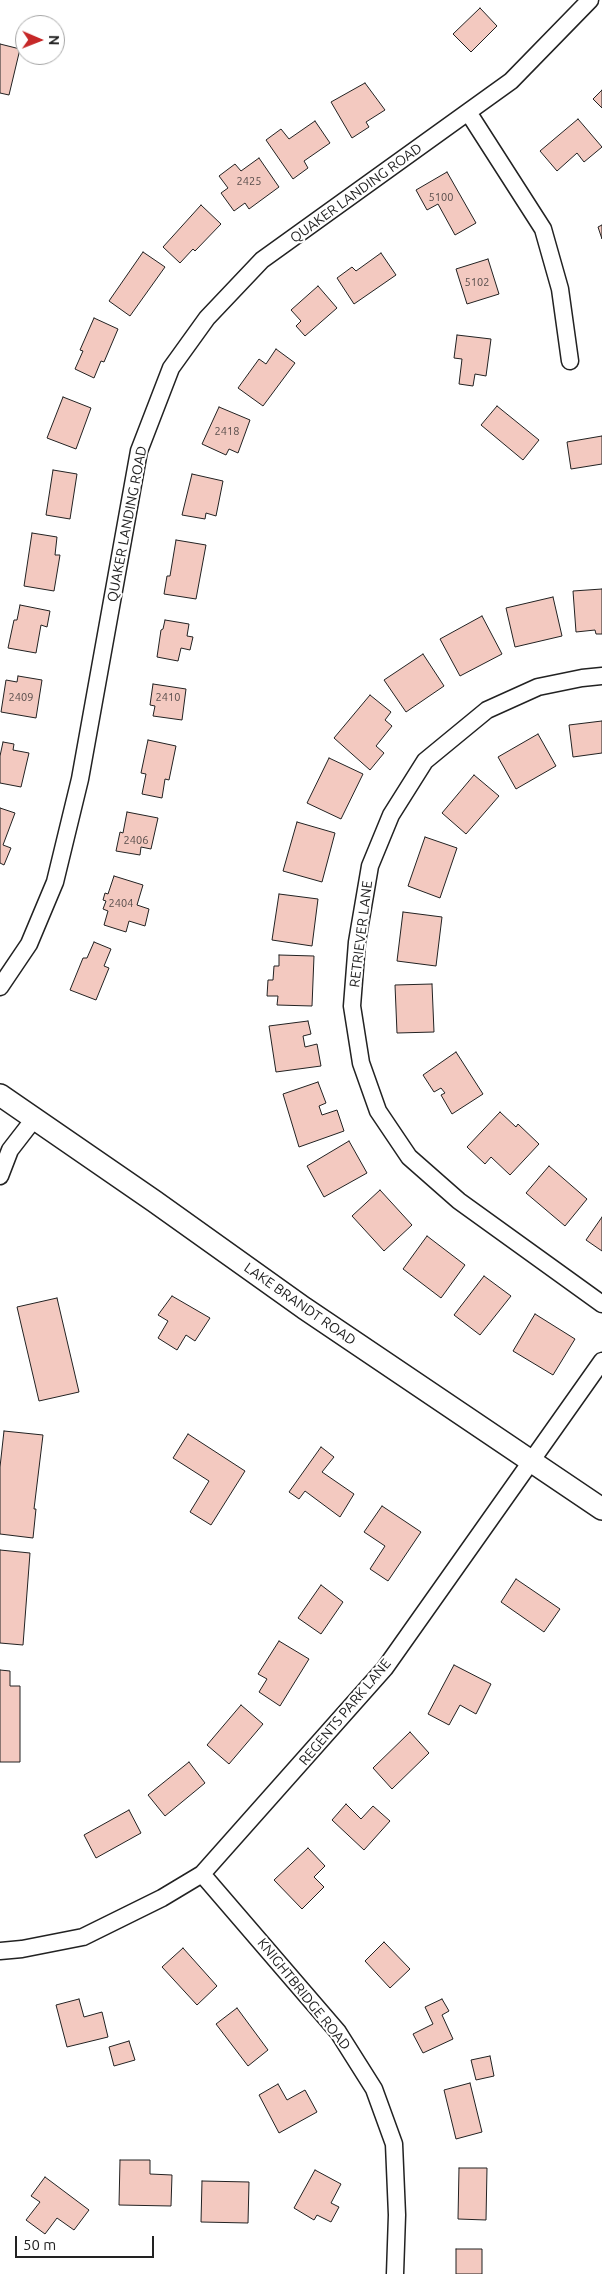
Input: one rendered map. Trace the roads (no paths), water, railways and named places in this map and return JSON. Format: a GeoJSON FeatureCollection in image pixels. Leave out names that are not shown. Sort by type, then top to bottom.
{"type":"FeatureCollection","features":[{"type":"Feature","properties":{"kind":"street","name":"QUAKER LANDING ROAD"},"geometry":{"type":"LineString","coordinates":[[0,987],[29,944],[55,882],[80,780],[139,451],[171,368],[207,318],[262,260],[511,81],[590,0]]}},
{"type":"Feature","properties":{"kind":"street"},"geometry":{"type":"LineString","coordinates":[[468,112],[542,228],[560,290],[570,361]]}},
{"type":"Feature","properties":{"kind":"street","name":"RETRIEVER LANE"},"geometry":{"type":"LineString","coordinates":[[602,676],[538,687],[487,710],[425,762],[391,815],[370,866],[357,942],[352,1006],[361,1063],[378,1111],[409,1157],[459,1201],[602,1304]]}},
{"type":"Feature","properties":{"kind":"street","name":"LAKE BRANDT ROAD"},"geometry":{"type":"LineString","coordinates":[[0,1095],[312,1313],[602,1509]]}},
{"type":"Feature","properties":{"kind":"street"},"geometry":{"type":"LineString","coordinates":[[0,1176],[10,1150],[34,1120]]}},
{"type":"Feature","properties":{"kind":"street","name":"REGENTS PARK LANE"},"geometry":{"type":"LineString","coordinates":[[0,1951],[22,1949],[83,1937],[162,1898],[202,1874],[384,1668],[602,1361]]}},
{"type":"Feature","properties":{"kind":"street","name":"KNIGHTBRIDGE ROAD"},"geometry":{"type":"LineString","coordinates":[[202,1874],[338,2032],[374,2088],[394,2144],[397,2215],[395,2274]]}}]}
